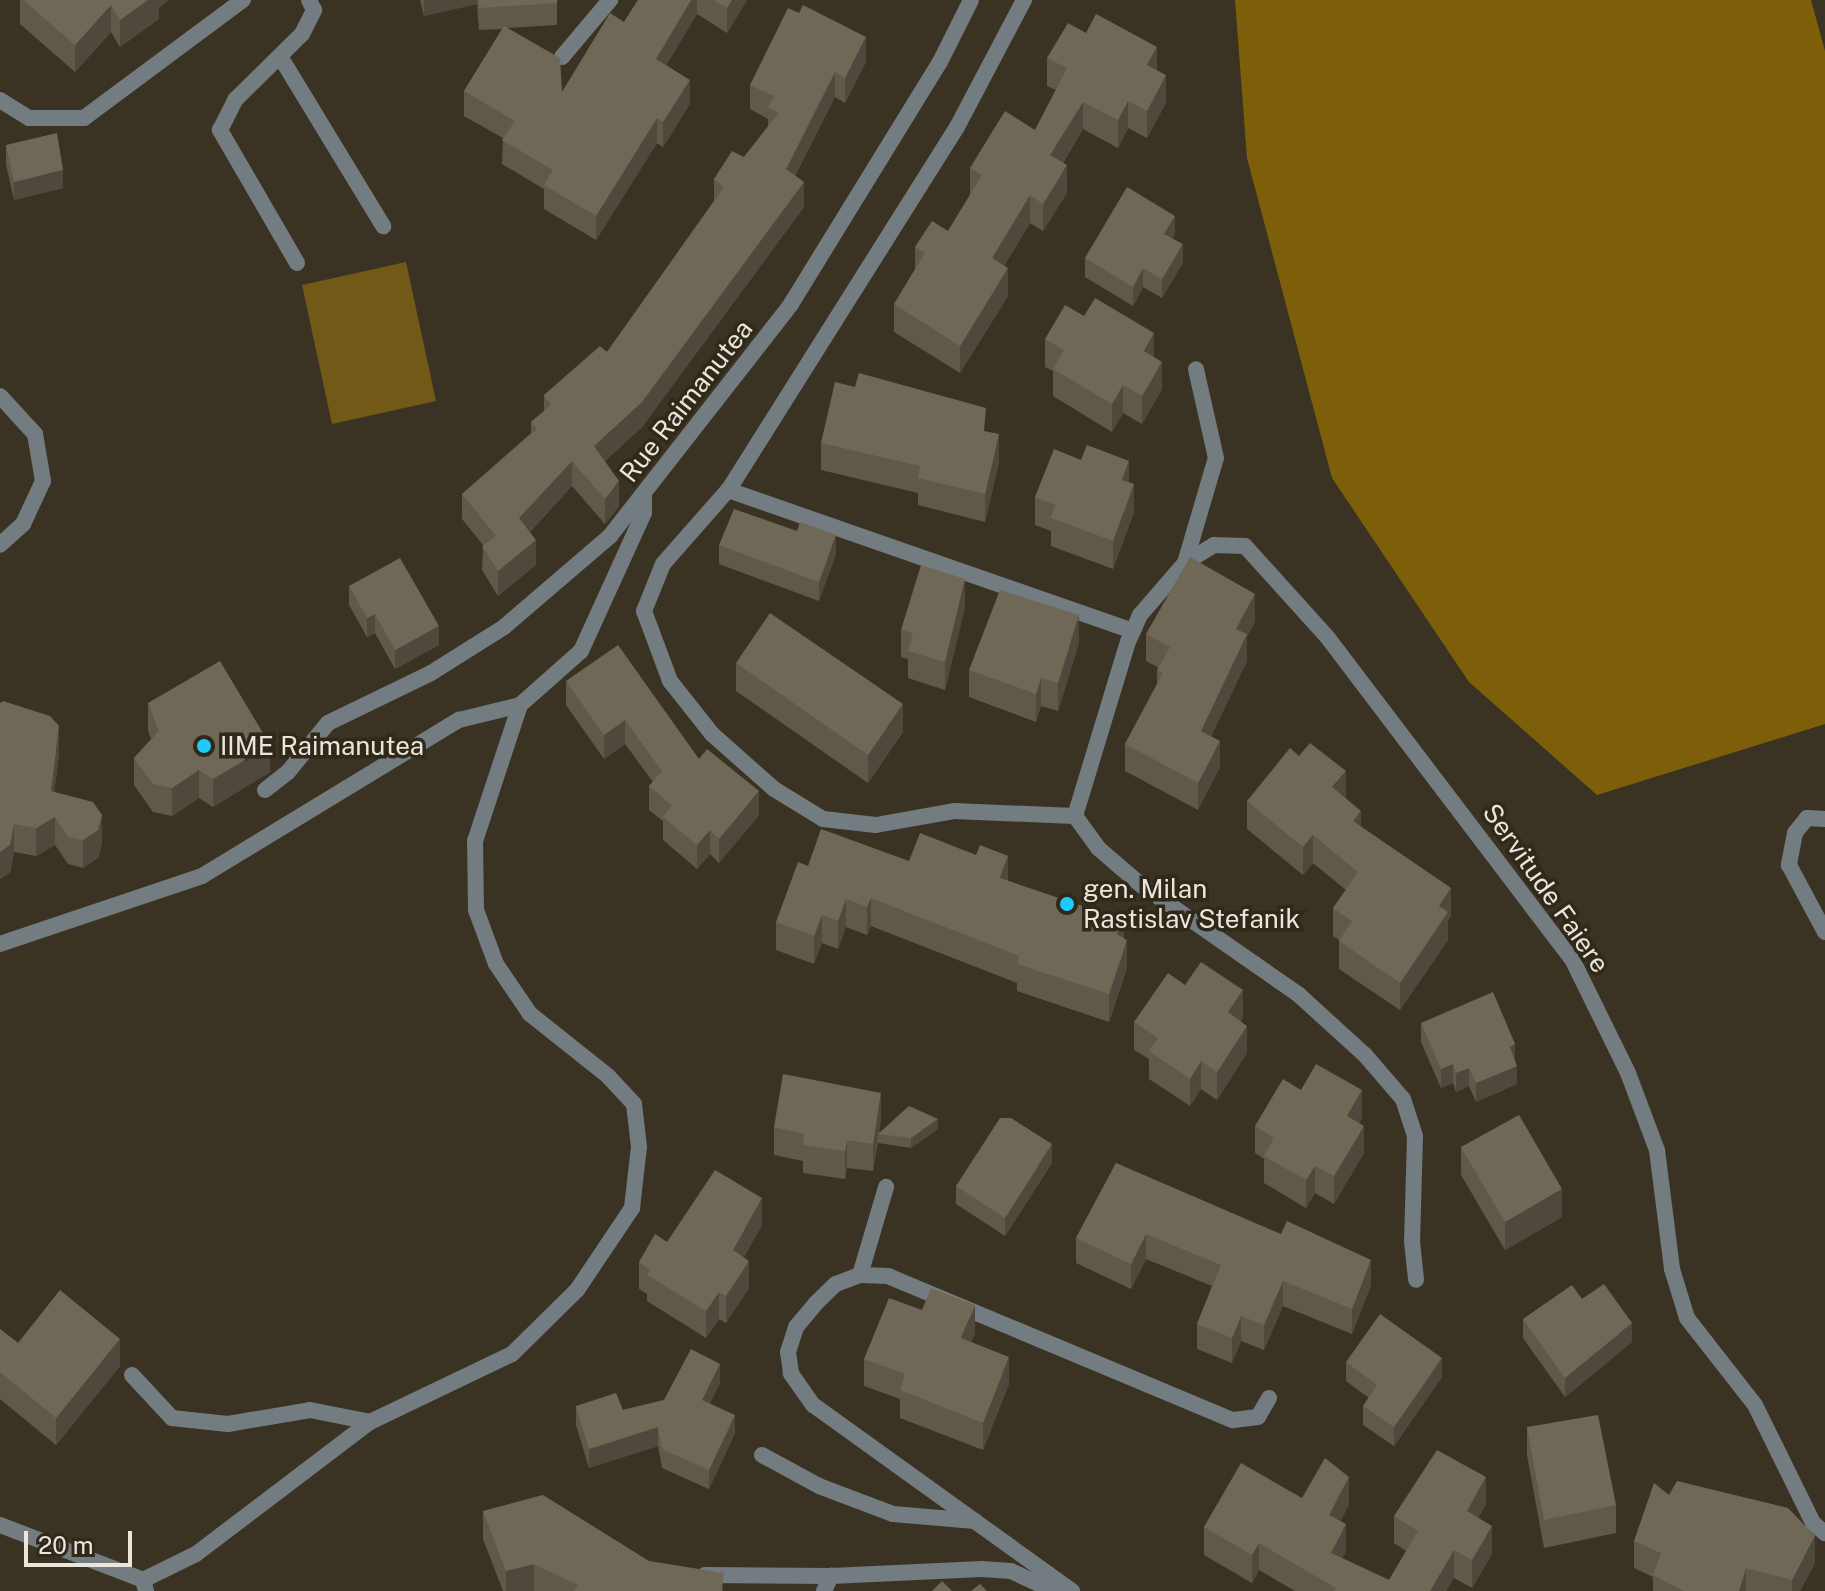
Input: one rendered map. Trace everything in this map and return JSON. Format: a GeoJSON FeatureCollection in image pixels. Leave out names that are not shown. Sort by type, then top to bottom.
{"type":"FeatureCollection","features":[{"type":"Feature","properties":{"kind":"street"},"geometry":{"type":"LineString","coordinates":[[0,100],[29,118],[84,118],[243,0]]}},
{"type":"Feature","properties":{"kind":"street"},"geometry":{"type":"LineString","coordinates":[[297,263],[220,130],[235,100],[281,58],[314,10],[309,0]]}},
{"type":"Feature","properties":{"kind":"street"},"geometry":{"type":"LineString","coordinates":[[562,57],[610,0]]}},
{"type":"Feature","properties":{"kind":"street","name":"Rue Raimanutea"},"geometry":{"type":"LineString","coordinates":[[265,790],[288,772],[328,723],[431,673],[504,627],[567,579],[644,494],[791,304],[940,62],[971,0]]}},
{"type":"Feature","properties":{"kind":"street"},"geometry":{"type":"LineString","coordinates":[[1024,0],[957,127],[728,490],[663,564],[644,611],[670,681],[712,734],[774,789],[823,819],[876,825],[954,811],[1075,816]]}},
{"type":"Feature","properties":{"kind":"street"},"geometry":{"type":"LineString","coordinates":[[281,58],[383,226]]}},
{"type":"Feature","properties":{"kind":"street"},"geometry":{"type":"LineString","coordinates":[[1075,816],[1133,631],[1140,615],[1185,563],[1216,458],[1196,369]]}},
{"type":"Feature","properties":{"kind":"street"},"geometry":{"type":"LineString","coordinates":[[0,396],[35,434],[43,481],[23,524],[0,545]]}},
{"type":"Feature","properties":{"kind":"street"},"geometry":{"type":"LineString","coordinates":[[728,490],[1133,631]]}},
{"type":"Feature","properties":{"kind":"street"},"geometry":{"type":"LineString","coordinates":[[0,944],[202,876],[459,720],[520,705],[581,651],[644,513],[644,494]]}},
{"type":"Feature","properties":{"kind":"street","name":"Servitude Faiere"},"geometry":{"type":"LineString","coordinates":[[1185,563],[1214,545],[1245,546],[1328,638],[1572,959],[1628,1073],[1657,1150],[1672,1269],[1687,1318],[1755,1405],[1813,1523],[1825,1533]]}},
{"type":"Feature","properties":{"kind":"street"},"geometry":{"type":"LineString","coordinates":[[0,1525],[144,1585],[196,1554],[370,1422],[512,1354],[577,1290],[632,1208],[639,1147],[634,1104],[608,1076],[530,1014],[496,964],[476,910],[475,841],[520,705]]}},
{"type":"Feature","properties":{"kind":"street"},"geometry":{"type":"LineString","coordinates":[[1075,816],[1098,848],[1141,885],[1299,995],[1365,1055],[1403,1099],[1415,1136],[1412,1241],[1416,1280]]}},
{"type":"Feature","properties":{"kind":"street"},"geometry":{"type":"LineString","coordinates":[[1825,819],[1807,818],[1795,833],[1789,865],[1825,932]]}},
{"type":"Feature","properties":{"kind":"street"},"geometry":{"type":"LineString","coordinates":[[860,1275],[886,1187]]}},
{"type":"Feature","properties":{"kind":"street"},"geometry":{"type":"LineString","coordinates":[[1072,1591],[813,1405],[791,1373],[788,1352],[796,1327],[836,1284],[860,1275],[888,1276],[1233,1420],[1258,1417],[1269,1398]]}},
{"type":"Feature","properties":{"kind":"street"},"geometry":{"type":"LineString","coordinates":[[132,1375],[172,1418],[228,1424],[310,1410],[370,1422]]}},
{"type":"Feature","properties":{"kind":"street"},"geometry":{"type":"LineString","coordinates":[[762,1455],[819,1486],[893,1514],[976,1521]]}},
{"type":"Feature","properties":{"kind":"street"},"geometry":{"type":"LineString","coordinates":[[691,1572],[828,1584],[982,1569],[1011,1571],[1054,1591]]}},
{"type":"Feature","properties":{"kind":"shaded area"},"geometry":{"type":"Polygon","coordinates":[[[1235,0],[1811,0],[1825,51],[1825,724],[1597,795],[1469,682],[1332,478],[1247,158],[1235,0]]]}},
{"type":"Feature","properties":{"kind":"shaded area"},"geometry":{"type":"Polygon","coordinates":[[[406,262],[436,401],[332,424],[302,285],[406,262]]]}},
{"type":"Feature","properties":{"kind":"building"},"geometry":{"type":"Polygon","coordinates":[[[23,0],[148,0],[120,20],[111,5],[75,45],[23,0]]]}},
{"type":"Feature","properties":{"kind":"building"},"geometry":{"type":"Polygon","coordinates":[[[479,0],[557,0],[557,3],[479,8],[479,0]]]}},
{"type":"Feature","properties":{"kind":"building"},"geometry":{"type":"Polygon","coordinates":[[[638,0],[691,0],[656,59],[690,80],[663,122],[657,118],[596,216],[544,185],[553,170],[502,140],[515,121],[464,91],[504,26],[560,58],[562,92],[610,13],[624,22],[638,0]]]}},
{"type":"Feature","properties":{"kind":"building"},"geometry":{"type":"Polygon","coordinates":[[[713,0],[732,0],[727,8],[713,0]]]}},
{"type":"Feature","properties":{"kind":"building"},"geometry":{"type":"Polygon","coordinates":[[[803,5],[866,37],[845,78],[835,72],[786,169],[804,182],[642,402],[594,446],[619,481],[605,499],[572,461],[519,518],[536,540],[498,571],[482,546],[496,536],[462,494],[537,429],[531,422],[551,405],[544,395],[600,346],[607,352],[724,187],[714,179],[732,151],[744,157],[779,113],[768,107],[774,96],[750,85],[788,8],[799,13],[803,5]]]}},
{"type":"Feature","properties":{"kind":"building"},"geometry":{"type":"Polygon","coordinates":[[[1096,14],[1157,47],[1147,65],[1166,75],[1147,111],[1128,101],[1118,120],[1083,102],[1050,155],[1067,165],[1043,204],[1030,195],[992,258],[1008,268],[960,346],[894,304],[925,253],[915,247],[932,221],[948,231],[982,175],[970,168],[1005,111],[1035,130],[1067,68],[1047,58],[1068,23],[1086,33],[1096,14]]]}},
{"type":"Feature","properties":{"kind":"building"},"geometry":{"type":"Polygon","coordinates":[[[57,133],[63,170],[14,182],[6,145],[57,133]]]}},
{"type":"Feature","properties":{"kind":"building"},"geometry":{"type":"Polygon","coordinates":[[[1127,187],[1175,216],[1164,234],[1183,244],[1162,279],[1143,268],[1133,287],[1085,258],[1127,187]]]}},
{"type":"Feature","properties":{"kind":"building"},"geometry":{"type":"Polygon","coordinates":[[[1095,298],[1154,333],[1144,351],[1162,362],[1142,396],[1123,385],[1112,404],[1053,369],[1064,350],[1045,339],[1065,305],[1084,316],[1095,298]]]}},
{"type":"Feature","properties":{"kind":"building"},"geometry":{"type":"Polygon","coordinates":[[[859,373],[986,408],[984,431],[999,434],[985,494],[918,478],[920,466],[821,443],[835,382],[855,387],[859,373]]]}},
{"type":"Feature","properties":{"kind":"building"},"geometry":{"type":"Polygon","coordinates":[[[1087,445],[1129,461],[1122,480],[1134,484],[1113,541],[1051,518],[1055,505],[1035,497],[1054,449],[1081,460],[1087,445]]]}},
{"type":"Feature","properties":{"kind":"building"},"geometry":{"type":"Polygon","coordinates":[[[734,509],[797,531],[800,522],[836,535],[819,582],[719,545],[734,509]]]}},
{"type":"Feature","properties":{"kind":"building"},"geometry":{"type":"Polygon","coordinates":[[[1190,557],[1255,594],[1236,629],[1247,634],[1201,731],[1220,741],[1198,783],[1125,744],[1163,673],[1157,670],[1170,647],[1146,634],[1190,557]]]}},
{"type":"Feature","properties":{"kind":"building"},"geometry":{"type":"Polygon","coordinates":[[[400,558],[439,626],[395,650],[375,614],[367,618],[349,586],[400,558]]]}},
{"type":"Feature","properties":{"kind":"building"},"geometry":{"type":"Polygon","coordinates":[[[921,565],[965,579],[945,662],[908,651],[913,633],[901,630],[921,565]]]}},
{"type":"Feature","properties":{"kind":"building"},"geometry":{"type":"Polygon","coordinates":[[[1000,590],[1079,615],[1058,683],[1041,678],[1036,694],[969,670],[1000,590]]]}},
{"type":"Feature","properties":{"kind":"building"},"geometry":{"type":"Polygon","coordinates":[[[770,613],[903,704],[868,755],[736,663],[770,613]]]}},
{"type":"Feature","properties":{"kind":"building"},"geometry":{"type":"Polygon","coordinates":[[[618,645],[699,759],[707,749],[759,791],[719,839],[710,830],[697,845],[663,817],[672,805],[649,786],[662,771],[625,720],[604,735],[566,681],[618,645]]]}},
{"type":"Feature","properties":{"kind":"building","name":"IIME Raimanutea"},"geometry":{"type":"Polygon","coordinates":[[[220,661],[270,745],[213,779],[199,770],[172,788],[153,784],[134,758],[159,731],[148,703],[220,661]]]}},
{"type":"Feature","properties":{"kind":"building"},"geometry":{"type":"Polygon","coordinates":[[[3,701],[50,716],[59,726],[51,791],[93,802],[102,815],[98,830],[83,840],[68,837],[55,817],[36,828],[14,824],[10,845],[0,852],[0,703],[3,701]]]}},
{"type":"Feature","properties":{"kind":"building"},"geometry":{"type":"Polygon","coordinates":[[[1310,743],[1346,771],[1332,787],[1361,811],[1353,821],[1451,888],[1439,906],[1448,912],[1400,983],[1339,941],[1352,921],[1333,908],[1358,872],[1313,835],[1303,847],[1247,801],[1290,748],[1299,756],[1310,743]]]}},
{"type":"Feature","properties":{"kind":"building"},"geometry":{"type":"Polygon","coordinates":[[[821,829],[909,861],[920,833],[976,855],[980,845],[1008,856],[1000,878],[1124,920],[1117,934],[1127,940],[1109,994],[1017,964],[1019,956],[871,898],[867,907],[846,899],[838,921],[822,915],[814,936],[776,922],[798,862],[808,866],[821,829]]]}},
{"type":"Feature","properties":{"kind":"building"},"geometry":{"type":"Polygon","coordinates":[[[1201,962],[1243,990],[1228,1012],[1247,1026],[1217,1072],[1201,1061],[1190,1079],[1149,1051],[1158,1038],[1134,1022],[1168,973],[1185,985],[1201,962]]]}},
{"type":"Feature","properties":{"kind":"building"},"geometry":{"type":"Polygon","coordinates":[[[1493,992],[1515,1044],[1510,1047],[1517,1066],[1476,1083],[1469,1068],[1456,1073],[1453,1064],[1441,1069],[1421,1023],[1493,992]]]}},
{"type":"Feature","properties":{"kind":"building"},"geometry":{"type":"Polygon","coordinates":[[[1316,1064],[1362,1090],[1347,1116],[1364,1126],[1334,1176],[1315,1166],[1306,1180],[1264,1156],[1274,1138],[1255,1126],[1283,1079],[1301,1090],[1316,1064]]]}},
{"type":"Feature","properties":{"kind":"building"},"geometry":{"type":"Polygon","coordinates":[[[783,1074],[881,1093],[873,1144],[847,1140],[845,1151],[803,1145],[804,1134],[774,1127],[783,1074]]]}},
{"type":"Feature","properties":{"kind":"building"},"geometry":{"type":"Polygon","coordinates":[[[909,1106],[938,1119],[911,1138],[878,1134],[909,1106]]]}},
{"type":"Feature","properties":{"kind":"building"},"geometry":{"type":"Polygon","coordinates":[[[1519,1115],[1562,1189],[1505,1222],[1461,1147],[1519,1115]]]}},
{"type":"Feature","properties":{"kind":"building"},"geometry":{"type":"Polygon","coordinates":[[[1000,1118],[1011,1118],[1052,1144],[1005,1218],[956,1186],[1000,1118]]]}},
{"type":"Feature","properties":{"kind":"building"},"geometry":{"type":"Polygon","coordinates":[[[1116,1163],[1281,1234],[1287,1221],[1371,1260],[1352,1309],[1283,1281],[1264,1325],[1241,1316],[1232,1338],[1197,1324],[1221,1265],[1146,1234],[1131,1264],[1076,1238],[1116,1163]]]}},
{"type":"Feature","properties":{"kind":"building"},"geometry":{"type":"Polygon","coordinates":[[[715,1170],[762,1198],[733,1250],[749,1261],[726,1296],[719,1292],[706,1311],[647,1275],[650,1270],[639,1262],[655,1234],[667,1242],[715,1170]]]}},
{"type":"Feature","properties":{"kind":"building"},"geometry":{"type":"Polygon","coordinates":[[[1604,1284],[1632,1323],[1565,1378],[1523,1319],[1572,1285],[1582,1299],[1604,1284]]]}},
{"type":"Feature","properties":{"kind":"building"},"geometry":{"type":"Polygon","coordinates":[[[931,1288],[975,1305],[961,1338],[1009,1357],[983,1423],[900,1390],[905,1374],[864,1359],[889,1298],[922,1310],[931,1288]]]}},
{"type":"Feature","properties":{"kind":"building"},"geometry":{"type":"Polygon","coordinates":[[[60,1290],[120,1339],[56,1418],[0,1372],[0,1329],[18,1343],[60,1290]]]}},
{"type":"Feature","properties":{"kind":"building"},"geometry":{"type":"Polygon","coordinates":[[[1380,1314],[1442,1358],[1394,1427],[1363,1406],[1377,1385],[1346,1362],[1380,1314]]]}},
{"type":"Feature","properties":{"kind":"building"},"geometry":{"type":"Polygon","coordinates":[[[691,1349],[720,1364],[702,1400],[735,1415],[709,1470],[662,1449],[658,1427],[589,1449],[576,1406],[616,1393],[623,1410],[664,1400],[691,1349]]]}},
{"type":"Feature","properties":{"kind":"building"},"geometry":{"type":"Polygon","coordinates":[[[1598,1415],[1616,1505],[1544,1520],[1527,1427],[1598,1415]]]}},
{"type":"Feature","properties":{"kind":"building"},"geometry":{"type":"Polygon","coordinates":[[[1437,1450],[1486,1477],[1467,1511],[1492,1526],[1472,1560],[1454,1550],[1430,1591],[1334,1591],[1336,1588],[1259,1543],[1252,1555],[1204,1527],[1241,1463],[1302,1498],[1325,1458],[1349,1477],[1329,1515],[1346,1524],[1331,1553],[1389,1580],[1418,1531],[1394,1516],[1437,1450]]]}},
{"type":"Feature","properties":{"kind":"building"},"geometry":{"type":"Polygon","coordinates":[[[1677,1481],[1788,1508],[1815,1536],[1792,1580],[1746,1568],[1739,1591],[1684,1591],[1653,1575],[1661,1553],[1634,1541],[1654,1483],[1669,1495],[1677,1481]]]}},
{"type":"Feature","properties":{"kind":"building"},"geometry":{"type":"Polygon","coordinates":[[[543,1495],[649,1561],[724,1573],[722,1591],[574,1591],[578,1585],[534,1564],[506,1571],[483,1511],[543,1495]]]}},
{"type":"Feature","properties":{"kind":"building"},"geometry":{"type":"Polygon","coordinates":[[[942,1581],[952,1591],[932,1591],[942,1581]]]}},
{"type":"Feature","properties":{"kind":"building"},"geometry":{"type":"Polygon","coordinates":[[[980,1584],[987,1591],[971,1591],[980,1584]]]}},
{"type":"Feature","properties":{"kind":"place","name":"IIME Raimanutea"},"geometry":{"type":"Point","coordinates":[204,746]}},
{"type":"Feature","properties":{"kind":"place","name":"gen. Milan Rastislav Stefanik"},"geometry":{"type":"Point","coordinates":[1067,904]}}]}
